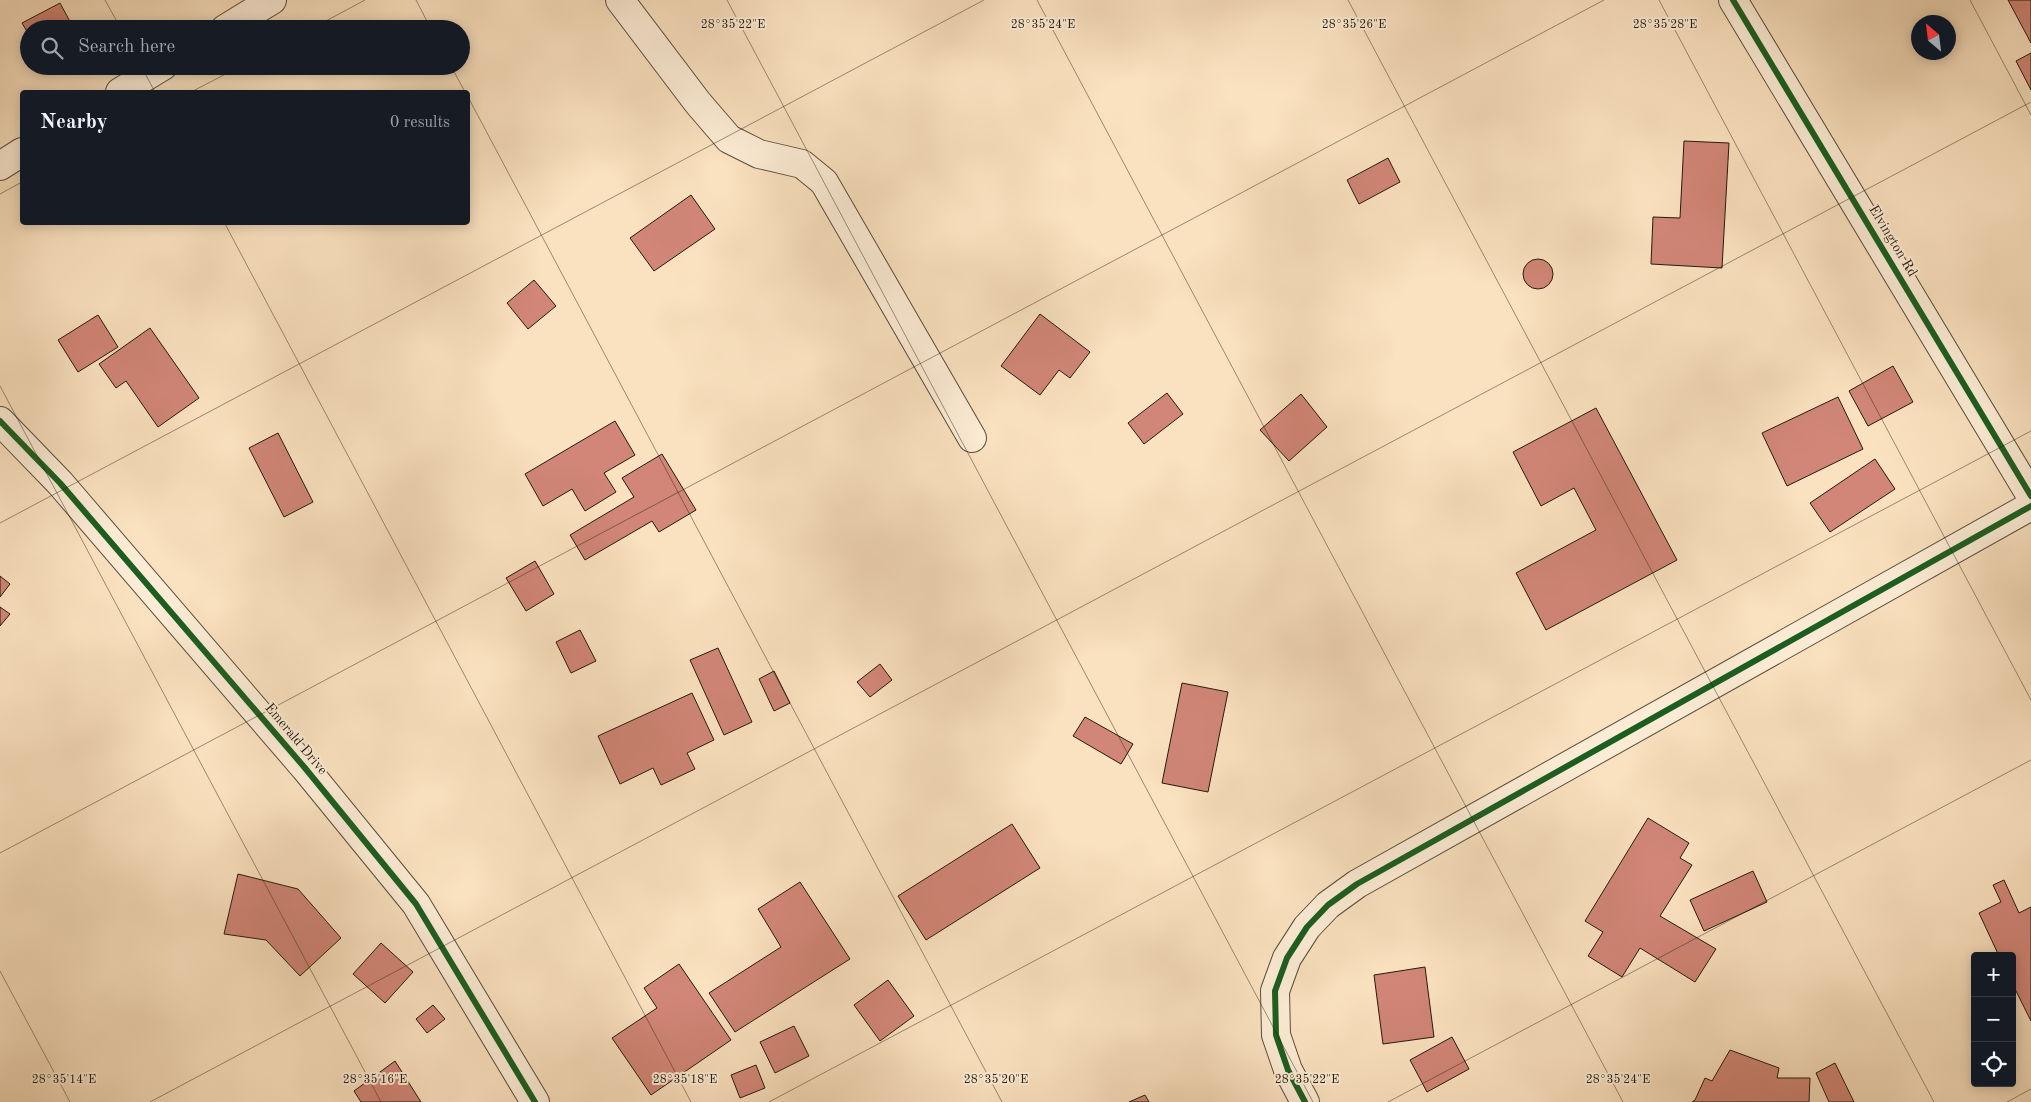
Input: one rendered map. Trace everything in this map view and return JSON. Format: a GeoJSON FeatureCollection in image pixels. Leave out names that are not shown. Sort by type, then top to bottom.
{"type":"FeatureCollection","features":[{"type":"Feature","properties":{"kind":"street"},"geometry":{"type":"LineString","coordinates":[[239,20],[272,0]]}},
{"type":"Feature","properties":{"kind":"street"},"geometry":{"type":"LineString","coordinates":[[620,0],[698,104],[729,138],[759,154],[802,164],[824,182],[972,438]]}},
{"type":"Feature","properties":{"kind":"street","name":"Elvington Rd"},"geometry":{"type":"LineString","coordinates":[[1733,0],[2031,496]]}},
{"type":"Feature","properties":{"kind":"street"},"geometry":{"type":"LineString","coordinates":[[123,90],[148,75]]}},
{"type":"Feature","properties":{"kind":"street"},"geometry":{"type":"LineString","coordinates":[[0,166],[20,153]]}},
{"type":"Feature","properties":{"kind":"street","name":"Emerald Drive"},"geometry":{"type":"LineString","coordinates":[[0,421],[67,490],[305,768],[416,904],[535,1102]]}},
{"type":"Feature","properties":{"kind":"street"},"geometry":{"type":"LineString","coordinates":[[1305,1102],[1288,1070],[1276,1035],[1275,991],[1287,958],[1307,927],[1328,906],[1358,884],[2031,506]]}},
{"type":"Feature","properties":{"kind":"building"},"geometry":{"type":"Polygon","coordinates":[[[2008,0],[2031,0],[2031,43],[2008,0]]]}},
{"type":"Feature","properties":{"kind":"building"},"geometry":{"type":"Polygon","coordinates":[[[60,3],[69,20],[28,20],[60,3]]]}},
{"type":"Feature","properties":{"kind":"building"},"geometry":{"type":"Polygon","coordinates":[[[2031,53],[2031,90],[2016,61],[2031,53]]]}},
{"type":"Feature","properties":{"kind":"building"},"geometry":{"type":"Polygon","coordinates":[[[1684,141],[1729,143],[1722,268],[1651,264],[1653,217],[1680,218],[1684,141]]]}},
{"type":"Feature","properties":{"kind":"building"},"geometry":{"type":"Polygon","coordinates":[[[1388,158],[1400,182],[1359,204],[1347,180],[1388,158]]]}},
{"type":"Feature","properties":{"kind":"building"},"geometry":{"type":"Polygon","coordinates":[[[691,195],[715,229],[654,271],[630,238],[691,195]]]}},
{"type":"Feature","properties":{"kind":"building"},"geometry":{"type":"Polygon","coordinates":[[[1538,259],[1549,263],[1553,274],[1549,285],[1538,289],[1527,285],[1523,274],[1527,263],[1538,259]]]}},
{"type":"Feature","properties":{"kind":"building"},"geometry":{"type":"Polygon","coordinates":[[[534,280],[556,306],[528,329],[507,303],[534,280]]]}},
{"type":"Feature","properties":{"kind":"building"},"geometry":{"type":"Polygon","coordinates":[[[1040,314],[1090,352],[1070,378],[1059,370],[1040,395],[1001,366],[1040,314]]]}},
{"type":"Feature","properties":{"kind":"building"},"geometry":{"type":"Polygon","coordinates":[[[98,315],[118,347],[78,372],[58,340],[98,315]]]}},
{"type":"Feature","properties":{"kind":"building"},"geometry":{"type":"Polygon","coordinates":[[[150,328],[199,398],[158,427],[126,381],[116,388],[99,364],[150,328]]]}},
{"type":"Feature","properties":{"kind":"building"},"geometry":{"type":"Polygon","coordinates":[[[1893,366],[1913,402],[1868,426],[1849,391],[1893,366]]]}},
{"type":"Feature","properties":{"kind":"building"},"geometry":{"type":"Polygon","coordinates":[[[1167,393],[1183,414],[1144,444],[1128,423],[1167,393]]]}},
{"type":"Feature","properties":{"kind":"building"},"geometry":{"type":"Polygon","coordinates":[[[1301,394],[1327,427],[1289,461],[1260,430],[1301,394]]]}},
{"type":"Feature","properties":{"kind":"building"},"geometry":{"type":"Polygon","coordinates":[[[1838,397],[1863,449],[1787,486],[1762,433],[1838,397]]]}},
{"type":"Feature","properties":{"kind":"building"},"geometry":{"type":"Polygon","coordinates":[[[1596,408],[1677,560],[1546,630],[1516,573],[1596,530],[1574,488],[1541,506],[1513,452],[1596,408]]]}},
{"type":"Feature","properties":{"kind":"building"},"geometry":{"type":"Polygon","coordinates":[[[615,421],[635,455],[604,473],[616,492],[585,511],[572,489],[543,506],[525,474],[615,421]]]}},
{"type":"Feature","properties":{"kind":"building"},"geometry":{"type":"Polygon","coordinates":[[[278,433],[313,502],[284,517],[249,448],[278,433]]]}},
{"type":"Feature","properties":{"kind":"building"},"geometry":{"type":"Polygon","coordinates":[[[662,454],[696,510],[659,532],[652,521],[585,560],[570,535],[634,497],[622,478],[662,454]]]}},
{"type":"Feature","properties":{"kind":"building"},"geometry":{"type":"Polygon","coordinates":[[[1875,459],[1895,489],[1830,532],[1810,503],[1875,459]]]}},
{"type":"Feature","properties":{"kind":"building"},"geometry":{"type":"Polygon","coordinates":[[[535,561],[554,594],[526,611],[506,578],[535,561]]]}},
{"type":"Feature","properties":{"kind":"building"},"geometry":{"type":"Polygon","coordinates":[[[0,576],[10,584],[0,597],[0,576]]]}},
{"type":"Feature","properties":{"kind":"building"},"geometry":{"type":"Polygon","coordinates":[[[0,607],[10,614],[0,626],[0,607]]]}},
{"type":"Feature","properties":{"kind":"building"},"geometry":{"type":"Polygon","coordinates":[[[580,630],[596,661],[571,673],[556,642],[580,630]]]}},
{"type":"Feature","properties":{"kind":"building"},"geometry":{"type":"Polygon","coordinates":[[[718,648],[752,722],[724,735],[690,660],[718,648]]]}},
{"type":"Feature","properties":{"kind":"building"},"geometry":{"type":"Polygon","coordinates":[[[880,664],[892,680],[870,697],[857,682],[880,664]]]}},
{"type":"Feature","properties":{"kind":"building"},"geometry":{"type":"Polygon","coordinates":[[[774,671],[790,703],[774,711],[759,679],[774,671]]]}},
{"type":"Feature","properties":{"kind":"building"},"geometry":{"type":"Polygon","coordinates":[[[1182,683],[1228,692],[1208,792],[1162,783],[1182,683]]]}},
{"type":"Feature","properties":{"kind":"building"},"geometry":{"type":"Polygon","coordinates":[[[692,693],[714,740],[687,753],[695,769],[661,785],[653,768],[620,784],[598,736],[692,693]]]}},
{"type":"Feature","properties":{"kind":"building"},"geometry":{"type":"Polygon","coordinates":[[[1085,717],[1133,744],[1121,764],[1073,736],[1085,717]]]}},
{"type":"Feature","properties":{"kind":"building"},"geometry":{"type":"Polygon","coordinates":[[[1648,818],[1689,843],[1680,858],[1692,865],[1660,916],[1716,949],[1695,982],[1640,948],[1622,977],[1588,956],[1603,932],[1585,921],[1648,818]]]}},
{"type":"Feature","properties":{"kind":"building"},"geometry":{"type":"Polygon","coordinates":[[[1012,824],[1040,868],[926,940],[898,896],[1012,824]]]}},
{"type":"Feature","properties":{"kind":"building"},"geometry":{"type":"Polygon","coordinates":[[[1753,871],[1767,902],[1704,931],[1690,900],[1753,871]]]}},
{"type":"Feature","properties":{"kind":"building"},"geometry":{"type":"Polygon","coordinates":[[[238,874],[298,889],[341,938],[300,976],[266,940],[224,934],[238,874]]]}},
{"type":"Feature","properties":{"kind":"building"},"geometry":{"type":"Polygon","coordinates":[[[2004,880],[2019,913],[2031,907],[2031,1021],[2016,991],[2016,952],[1997,952],[1979,913],[2001,902],[1993,885],[2004,880]]]}},
{"type":"Feature","properties":{"kind":"building"},"geometry":{"type":"Polygon","coordinates":[[[800,882],[850,959],[735,1032],[709,993],[781,947],[758,909],[800,882]]]}},
{"type":"Feature","properties":{"kind":"building"},"geometry":{"type":"Polygon","coordinates":[[[381,943],[413,972],[385,1003],[353,974],[381,943]]]}},
{"type":"Feature","properties":{"kind":"building"},"geometry":{"type":"Polygon","coordinates":[[[679,964],[731,1040],[651,1095],[612,1038],[657,1008],[644,988],[679,964]]]}},
{"type":"Feature","properties":{"kind":"building"},"geometry":{"type":"Polygon","coordinates":[[[1425,967],[1434,1037],[1383,1044],[1374,975],[1425,967]]]}},
{"type":"Feature","properties":{"kind":"building"},"geometry":{"type":"Polygon","coordinates":[[[888,980],[914,1016],[880,1041],[854,1005],[888,980]]]}},
{"type":"Feature","properties":{"kind":"building"},"geometry":{"type":"Polygon","coordinates":[[[433,1005],[445,1019],[427,1033],[416,1019],[433,1005]]]}},
{"type":"Feature","properties":{"kind":"building"},"geometry":{"type":"Polygon","coordinates":[[[794,1026],[809,1056],[775,1073],[760,1042],[794,1026]]]}},
{"type":"Feature","properties":{"kind":"building"},"geometry":{"type":"Polygon","coordinates":[[[1452,1037],[1469,1069],[1427,1092],[1410,1060],[1452,1037]]]}},
{"type":"Feature","properties":{"kind":"building"},"geometry":{"type":"Polygon","coordinates":[[[1730,1050],[1779,1068],[1777,1078],[1810,1078],[1809,1102],[1692,1102],[1695,1100],[1705,1078],[1712,1081],[1730,1050]]]}},
{"type":"Feature","properties":{"kind":"building"},"geometry":{"type":"Polygon","coordinates":[[[395,1061],[421,1102],[361,1102],[354,1091],[395,1061]]]}},
{"type":"Feature","properties":{"kind":"building"},"geometry":{"type":"Polygon","coordinates":[[[1835,1063],[1854,1102],[1829,1102],[1816,1073],[1835,1063]]]}},
{"type":"Feature","properties":{"kind":"building"},"geometry":{"type":"Polygon","coordinates":[[[756,1065],[765,1088],[740,1098],[731,1075],[756,1065]]]}},
{"type":"Feature","properties":{"kind":"building"},"geometry":{"type":"Polygon","coordinates":[[[1145,1095],[1149,1102],[1129,1102],[1145,1095]]]}},
{"type":"Feature","properties":{"kind":"cycle path"},"geometry":{"type":"LineString","coordinates":[[1733,0],[2031,496]]}},
{"type":"Feature","properties":{"kind":"cycle path"},"geometry":{"type":"LineString","coordinates":[[0,421],[60,483],[305,768],[416,904],[535,1102]]}},
{"type":"Feature","properties":{"kind":"cycle path"},"geometry":{"type":"LineString","coordinates":[[1305,1102],[1288,1070],[1276,1035],[1275,991],[1287,958],[1307,927],[1328,905],[1357,884],[2031,506]]}}]}
